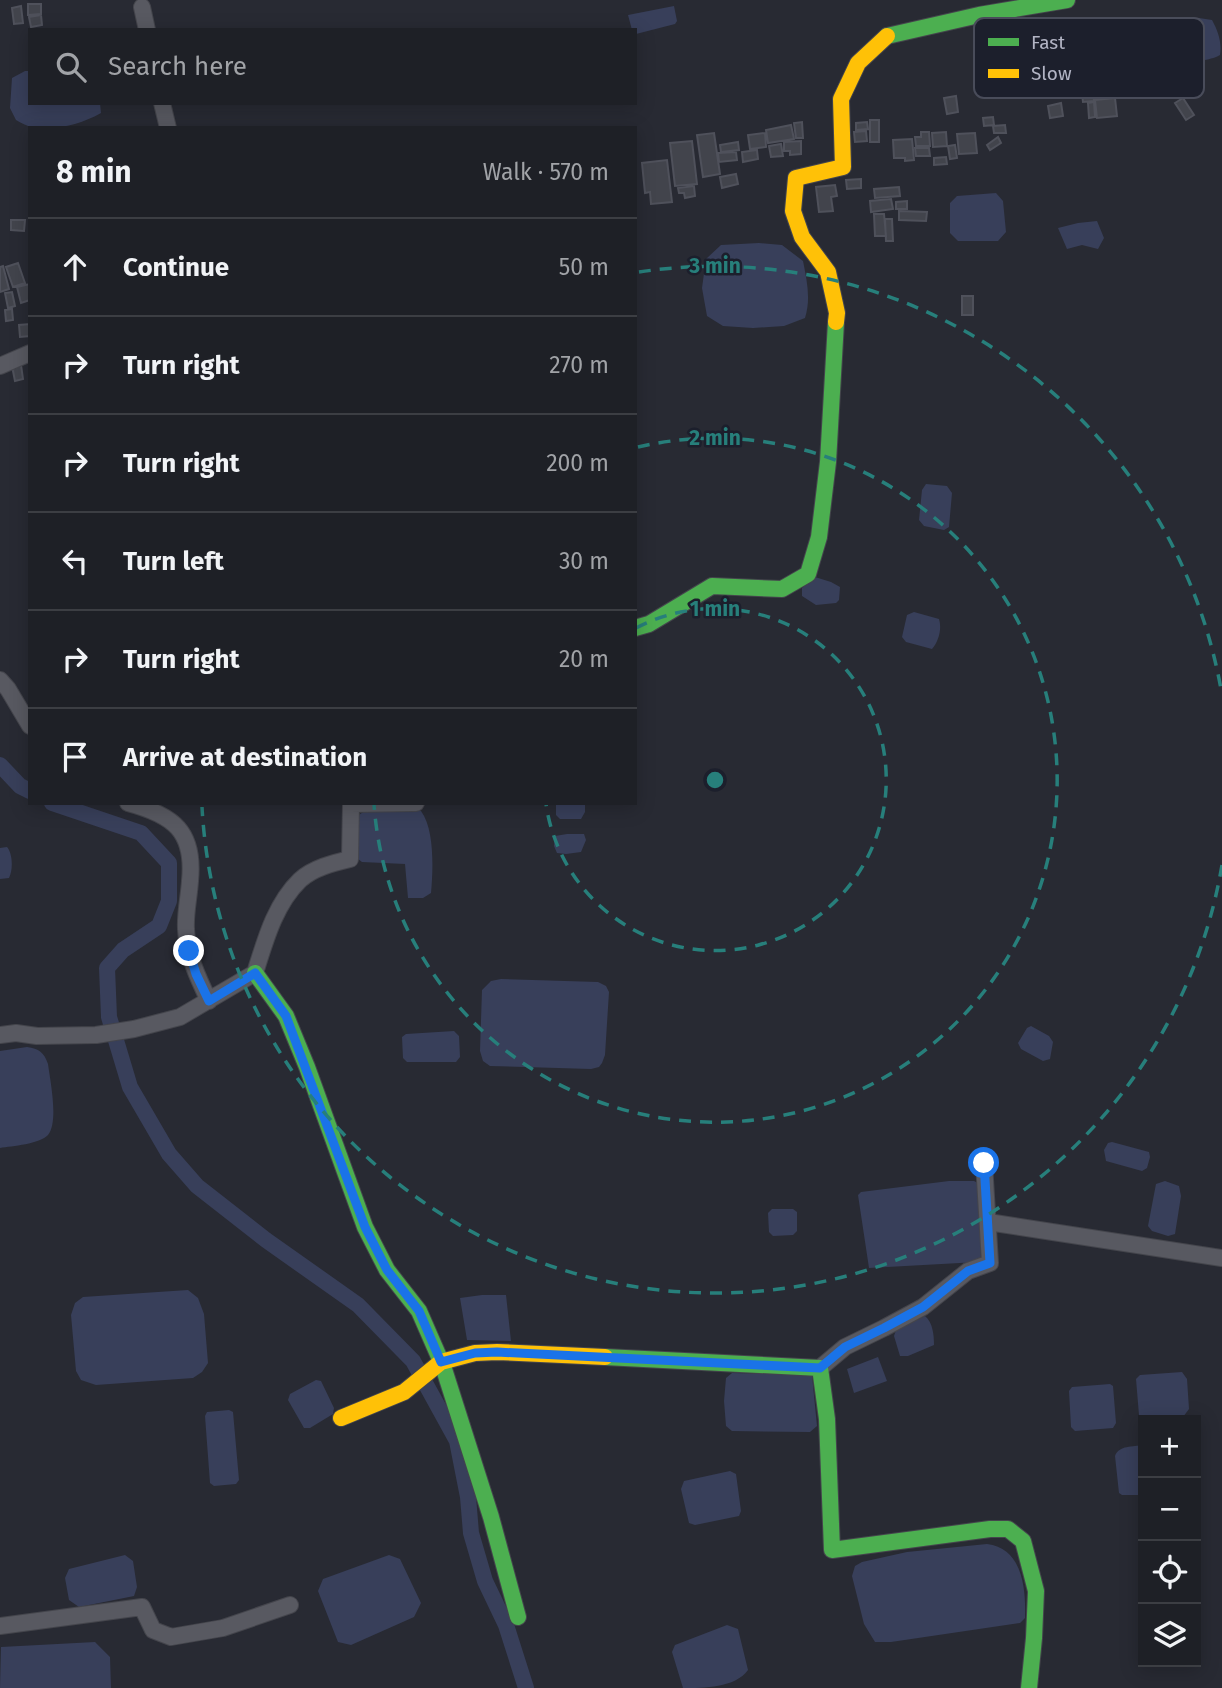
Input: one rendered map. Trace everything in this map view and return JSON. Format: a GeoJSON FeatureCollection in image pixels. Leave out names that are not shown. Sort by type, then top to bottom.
{"type":"FeatureCollection","features":[{"type":"Feature","properties":{"kind":"street"},"geometry":{"type":"LineString","coordinates":[[637,627],[649,624],[712,586],[782,589],[808,574],[819,537],[828,462],[837,313],[828,272],[802,237],[793,211],[796,178],[843,167],[841,99],[858,64],[887,36],[979,15],[1067,0]]}},
{"type":"Feature","properties":{"kind":"street"},"geometry":{"type":"LineString","coordinates":[[142,7],[147,28]]}},
{"type":"Feature","properties":{"kind":"street"},"geometry":{"type":"LineString","coordinates":[[162,105],[167,126]]}},
{"type":"Feature","properties":{"kind":"street"},"geometry":{"type":"LineString","coordinates":[[0,366],[28,354]]}},
{"type":"Feature","properties":{"kind":"street"},"geometry":{"type":"LineString","coordinates":[[0,680],[28,723]]}},
{"type":"Feature","properties":{"kind":"street"},"geometry":{"type":"LineString","coordinates":[[135,805],[167,817],[179,827],[185,840],[191,865],[186,929],[189,951],[209,1001]]}},
{"type":"Feature","properties":{"kind":"street"},"geometry":{"type":"LineString","coordinates":[[0,1035],[96,1035],[134,1029],[180,1017],[255,973],[279,907],[301,879],[327,865],[350,859],[351,805]]}},
{"type":"Feature","properties":{"kind":"street"},"geometry":{"type":"LineString","coordinates":[[255,973],[286,1016],[365,1227],[387,1270],[419,1311],[491,1517],[519,1617]]}},
{"type":"Feature","properties":{"kind":"street"},"geometry":{"type":"LineString","coordinates":[[341,1419],[404,1392],[436,1365],[475,1353],[820,1368],[845,1347],[923,1307],[968,1271],[990,1263],[984,1163]]}},
{"type":"Feature","properties":{"kind":"street"},"geometry":{"type":"LineString","coordinates":[[988,1222],[1222,1258]]}},
{"type":"Feature","properties":{"kind":"street"},"geometry":{"type":"LineString","coordinates":[[820,1368],[827,1419],[832,1550],[990,1529],[1008,1529],[1023,1541],[1036,1591],[1029,1688]]}},
{"type":"Feature","properties":{"kind":"street"},"geometry":{"type":"LineString","coordinates":[[0,1626],[142,1607],[153,1630],[171,1637],[223,1628],[290,1605]]}},
{"type":"Feature","properties":{"kind":"water"},"geometry":{"type":"Polygon","coordinates":[[[674,6],[677,21],[675,24],[637,34],[637,28],[631,28],[628,15],[674,6]]]}},
{"type":"Feature","properties":{"kind":"water"},"geometry":{"type":"Polygon","coordinates":[[[1204,19],[1212,20],[1219,37],[1220,55],[1204,60],[1204,19]]]}},
{"type":"Feature","properties":{"kind":"water"},"geometry":{"type":"Polygon","coordinates":[[[28,71],[28,105],[100,105],[101,113],[64,126],[26,125],[16,120],[10,108],[12,78],[28,71]]]}},
{"type":"Feature","properties":{"kind":"water"},"geometry":{"type":"Polygon","coordinates":[[[996,193],[1003,201],[1006,232],[998,241],[958,241],[950,233],[950,203],[957,196],[996,193]]]}},
{"type":"Feature","properties":{"kind":"water"},"geometry":{"type":"Polygon","coordinates":[[[1097,221],[1104,238],[1098,249],[1082,245],[1067,249],[1058,228],[1097,221]]]}},
{"type":"Feature","properties":{"kind":"water"},"geometry":{"type":"Polygon","coordinates":[[[721,245],[782,245],[803,261],[808,297],[805,318],[784,326],[723,326],[707,316],[702,288],[706,259],[721,245]]]}},
{"type":"Feature","properties":{"kind":"water"},"geometry":{"type":"Polygon","coordinates":[[[926,484],[947,486],[952,493],[949,527],[944,530],[924,526],[919,520],[922,490],[926,484]]]}},
{"type":"Feature","properties":{"kind":"water"},"geometry":{"type":"Polygon","coordinates":[[[815,577],[840,587],[839,600],[836,603],[816,605],[802,596],[802,588],[815,577]]]}},
{"type":"Feature","properties":{"kind":"water"},"geometry":{"type":"Polygon","coordinates":[[[914,612],[939,619],[939,634],[932,649],[906,642],[902,637],[907,615],[914,612]]]}},
{"type":"Feature","properties":{"kind":"water"},"geometry":{"type":"Polygon","coordinates":[[[556,805],[585,805],[581,819],[560,819],[556,815],[556,805]]]}},
{"type":"Feature","properties":{"kind":"water"},"geometry":{"type":"Polygon","coordinates":[[[365,811],[421,811],[426,819],[431,839],[431,893],[423,898],[408,898],[405,864],[362,862],[354,856],[357,816],[365,811]]]}},
{"type":"Feature","properties":{"kind":"water"},"geometry":{"type":"Polygon","coordinates":[[[584,834],[586,840],[581,852],[557,853],[554,846],[555,836],[584,834]]]}},
{"type":"Feature","properties":{"kind":"water"},"geometry":{"type":"Polygon","coordinates":[[[7,847],[11,858],[11,871],[9,878],[0,879],[0,848],[7,847]]]}},
{"type":"Feature","properties":{"kind":"water"},"geometry":{"type":"Polygon","coordinates":[[[491,981],[598,982],[606,986],[609,992],[605,1055],[599,1067],[490,1066],[483,1061],[480,1051],[482,990],[491,981]]]}},
{"type":"Feature","properties":{"kind":"water"},"geometry":{"type":"Polygon","coordinates":[[[1031,1026],[1049,1036],[1053,1042],[1050,1059],[1043,1061],[1021,1049],[1018,1043],[1031,1026]]]}},
{"type":"Feature","properties":{"kind":"water"},"geometry":{"type":"Polygon","coordinates":[[[454,1031],[459,1036],[460,1057],[456,1062],[407,1062],[403,1058],[402,1037],[406,1034],[454,1031]]]}},
{"type":"Feature","properties":{"kind":"water"},"geometry":{"type":"Polygon","coordinates":[[[27,1047],[40,1052],[48,1064],[53,1101],[51,1129],[48,1135],[39,1141],[0,1148],[0,1051],[27,1047]]]}},
{"type":"Feature","properties":{"kind":"water"},"geometry":{"type":"Polygon","coordinates":[[[1108,1143],[1149,1152],[1147,1168],[1142,1171],[1106,1161],[1104,1150],[1108,1143]]]}},
{"type":"Feature","properties":{"kind":"water"},"geometry":{"type":"Polygon","coordinates":[[[949,1181],[978,1183],[981,1258],[978,1262],[869,1268],[858,1195],[861,1192],[949,1181]]]}},
{"type":"Feature","properties":{"kind":"water"},"geometry":{"type":"Polygon","coordinates":[[[1165,1181],[1179,1186],[1181,1196],[1175,1234],[1168,1236],[1152,1231],[1148,1226],[1156,1184],[1165,1181]]]}},
{"type":"Feature","properties":{"kind":"water"},"geometry":{"type":"Polygon","coordinates":[[[772,1209],[793,1209],[797,1212],[797,1231],[793,1235],[773,1236],[769,1232],[768,1213],[772,1209]]]}},
{"type":"Feature","properties":{"kind":"water"},"geometry":{"type":"Polygon","coordinates":[[[188,1290],[198,1298],[204,1314],[208,1363],[202,1372],[193,1378],[96,1385],[81,1380],[76,1371],[71,1315],[75,1303],[83,1297],[188,1290]]]}},
{"type":"Feature","properties":{"kind":"water"},"geometry":{"type":"Polygon","coordinates":[[[506,1295],[511,1341],[467,1340],[460,1298],[506,1295]]]}},
{"type":"Feature","properties":{"kind":"water"},"geometry":{"type":"Polygon","coordinates":[[[925,1316],[931,1326],[934,1345],[908,1356],[900,1356],[894,1336],[896,1330],[925,1316]]]}},
{"type":"Feature","properties":{"kind":"water"},"geometry":{"type":"Polygon","coordinates":[[[878,1357],[887,1381],[854,1393],[847,1369],[878,1357]]]}},
{"type":"Feature","properties":{"kind":"water"},"geometry":{"type":"Polygon","coordinates":[[[1182,1372],[1187,1379],[1189,1409],[1184,1415],[1139,1415],[1136,1379],[1140,1375],[1182,1372]]]}},
{"type":"Feature","properties":{"kind":"water"},"geometry":{"type":"Polygon","coordinates":[[[732,1373],[812,1375],[817,1426],[810,1432],[732,1431],[726,1426],[724,1401],[726,1378],[732,1373]]]}},
{"type":"Feature","properties":{"kind":"water"},"geometry":{"type":"Polygon","coordinates":[[[316,1380],[321,1381],[334,1408],[333,1414],[310,1428],[304,1428],[288,1400],[290,1394],[316,1380]]]}},
{"type":"Feature","properties":{"kind":"water"},"geometry":{"type":"Polygon","coordinates":[[[1113,1386],[1116,1423],[1113,1428],[1075,1431],[1071,1427],[1069,1391],[1072,1387],[1113,1386]]]}},
{"type":"Feature","properties":{"kind":"water"},"geometry":{"type":"Polygon","coordinates":[[[207,1412],[233,1412],[239,1480],[236,1484],[214,1486],[210,1483],[205,1416],[207,1412]]]}},
{"type":"Feature","properties":{"kind":"water"},"geometry":{"type":"Polygon","coordinates":[[[1138,1446],[1138,1495],[1119,1493],[1115,1456],[1123,1448],[1138,1446]]]}},
{"type":"Feature","properties":{"kind":"water"},"geometry":{"type":"Polygon","coordinates":[[[730,1471],[736,1474],[741,1511],[739,1516],[695,1525],[689,1523],[681,1489],[684,1481],[730,1471]]]}},
{"type":"Feature","properties":{"kind":"water"},"geometry":{"type":"Polygon","coordinates":[[[987,1544],[1008,1553],[1020,1572],[1025,1618],[1020,1623],[875,1642],[864,1624],[852,1576],[855,1566],[907,1552],[987,1544]]]}},
{"type":"Feature","properties":{"kind":"water"},"geometry":{"type":"Polygon","coordinates":[[[125,1555],[133,1561],[137,1587],[134,1596],[79,1607],[69,1600],[65,1578],[69,1569],[125,1555]]]}},
{"type":"Feature","properties":{"kind":"water"},"geometry":{"type":"Polygon","coordinates":[[[389,1555],[400,1559],[421,1603],[414,1617],[351,1645],[338,1642],[318,1591],[323,1579],[389,1555]]]}},
{"type":"Feature","properties":{"kind":"water"},"geometry":{"type":"Polygon","coordinates":[[[727,1625],[738,1629],[748,1670],[727,1684],[683,1688],[672,1652],[675,1645],[727,1625]]]}},
{"type":"Feature","properties":{"kind":"water"},"geometry":{"type":"Polygon","coordinates":[[[95,1642],[110,1657],[111,1688],[0,1688],[1,1647],[95,1642]]]}},
{"type":"Feature","properties":{"kind":"building"},"geometry":{"type":"Polygon","coordinates":[[[28,4],[41,4],[41,14],[28,15],[28,4]]]}},
{"type":"Feature","properties":{"kind":"building"},"geometry":{"type":"Polygon","coordinates":[[[21,6],[23,23],[14,24],[12,8],[21,6]]]}},
{"type":"Feature","properties":{"kind":"building"},"geometry":{"type":"Polygon","coordinates":[[[41,15],[42,25],[31,27],[29,17],[41,15]]]}},
{"type":"Feature","properties":{"kind":"building"},"geometry":{"type":"Polygon","coordinates":[[[956,96],[958,112],[947,114],[944,98],[956,96]]]}},
{"type":"Feature","properties":{"kind":"building"},"geometry":{"type":"Polygon","coordinates":[[[1082,98],[1094,98],[1094,101],[1083,102],[1082,98]]]}},
{"type":"Feature","properties":{"kind":"building"},"geometry":{"type":"Polygon","coordinates":[[[1115,98],[1117,116],[1097,118],[1095,100],[1115,98]]]}},
{"type":"Feature","properties":{"kind":"building"},"geometry":{"type":"Polygon","coordinates":[[[1183,98],[1194,115],[1186,120],[1175,103],[1183,98]]]}},
{"type":"Feature","properties":{"kind":"building"},"geometry":{"type":"Polygon","coordinates":[[[1094,102],[1095,117],[1089,118],[1088,103],[1094,102]]]}},
{"type":"Feature","properties":{"kind":"building"},"geometry":{"type":"Polygon","coordinates":[[[1061,103],[1063,116],[1050,118],[1048,106],[1061,103]]]}},
{"type":"Feature","properties":{"kind":"building"},"geometry":{"type":"Polygon","coordinates":[[[993,117],[994,125],[984,126],[983,118],[993,117]]]}},
{"type":"Feature","properties":{"kind":"building"},"geometry":{"type":"Polygon","coordinates":[[[870,120],[879,120],[879,142],[870,142],[870,120]]]}},
{"type":"Feature","properties":{"kind":"building"},"geometry":{"type":"Polygon","coordinates":[[[802,122],[803,138],[796,138],[794,123],[802,122]]]}},
{"type":"Feature","properties":{"kind":"building"},"geometry":{"type":"Polygon","coordinates":[[[867,122],[868,129],[856,130],[856,123],[867,122]]]}},
{"type":"Feature","properties":{"kind":"building"},"geometry":{"type":"Polygon","coordinates":[[[791,125],[794,139],[768,143],[766,130],[791,125]]]}},
{"type":"Feature","properties":{"kind":"building"},"geometry":{"type":"Polygon","coordinates":[[[1005,125],[1006,133],[994,133],[993,126],[1005,125]]]}},
{"type":"Feature","properties":{"kind":"building"},"geometry":{"type":"Polygon","coordinates":[[[866,131],[867,141],[855,142],[854,132],[866,131]]]}},
{"type":"Feature","properties":{"kind":"building"},"geometry":{"type":"Polygon","coordinates":[[[921,132],[929,132],[930,146],[916,146],[915,137],[921,137],[921,132]]]}},
{"type":"Feature","properties":{"kind":"building"},"geometry":{"type":"Polygon","coordinates":[[[946,132],[947,146],[933,147],[932,133],[946,132]]]}},
{"type":"Feature","properties":{"kind":"building"},"geometry":{"type":"Polygon","coordinates":[[[714,133],[720,174],[703,177],[697,135],[714,133]]]}},
{"type":"Feature","properties":{"kind":"building"},"geometry":{"type":"Polygon","coordinates":[[[765,133],[766,147],[750,149],[748,135],[765,133]]]}},
{"type":"Feature","properties":{"kind":"building"},"geometry":{"type":"Polygon","coordinates":[[[975,133],[977,153],[959,154],[957,134],[975,133]]]}},
{"type":"Feature","properties":{"kind":"building"},"geometry":{"type":"Polygon","coordinates":[[[998,137],[1001,143],[990,150],[987,145],[998,137]]]}},
{"type":"Feature","properties":{"kind":"building"},"geometry":{"type":"Polygon","coordinates":[[[912,139],[914,160],[894,158],[893,140],[912,139]]]}},
{"type":"Feature","properties":{"kind":"building"},"geometry":{"type":"Polygon","coordinates":[[[692,141],[697,184],[675,186],[670,143],[692,141]]]}},
{"type":"Feature","properties":{"kind":"building"},"geometry":{"type":"Polygon","coordinates":[[[801,141],[801,154],[790,155],[790,151],[784,151],[784,142],[801,141]]]}},
{"type":"Feature","properties":{"kind":"building"},"geometry":{"type":"Polygon","coordinates":[[[738,142],[739,150],[721,152],[720,145],[738,142]]]}},
{"type":"Feature","properties":{"kind":"building"},"geometry":{"type":"Polygon","coordinates":[[[781,144],[783,156],[771,157],[769,146],[781,144]]]}},
{"type":"Feature","properties":{"kind":"building"},"geometry":{"type":"Polygon","coordinates":[[[955,145],[957,158],[950,159],[948,146],[955,145]]]}},
{"type":"Feature","properties":{"kind":"building"},"geometry":{"type":"Polygon","coordinates":[[[915,148],[929,148],[930,156],[916,156],[915,148]]]}},
{"type":"Feature","properties":{"kind":"building"},"geometry":{"type":"Polygon","coordinates":[[[757,150],[758,159],[743,162],[742,152],[757,150]]]}},
{"type":"Feature","properties":{"kind":"building"},"geometry":{"type":"Polygon","coordinates":[[[736,152],[737,160],[719,162],[718,153],[736,152]]]}},
{"type":"Feature","properties":{"kind":"building"},"geometry":{"type":"Polygon","coordinates":[[[946,157],[947,164],[934,165],[934,158],[946,157]]]}},
{"type":"Feature","properties":{"kind":"building"},"geometry":{"type":"Polygon","coordinates":[[[667,160],[672,202],[651,204],[650,192],[645,193],[642,163],[667,160]]]}},
{"type":"Feature","properties":{"kind":"building"},"geometry":{"type":"Polygon","coordinates":[[[736,174],[738,184],[722,188],[720,177],[736,174]]]}},
{"type":"Feature","properties":{"kind":"building"},"geometry":{"type":"Polygon","coordinates":[[[861,179],[861,188],[847,189],[846,180],[861,179]]]}},
{"type":"Feature","properties":{"kind":"building"},"geometry":{"type":"Polygon","coordinates":[[[835,185],[837,196],[831,197],[833,211],[819,212],[816,187],[835,185]]]}},
{"type":"Feature","properties":{"kind":"building"},"geometry":{"type":"Polygon","coordinates":[[[694,186],[695,196],[685,198],[684,193],[679,193],[678,188],[694,186]]]}},
{"type":"Feature","properties":{"kind":"building"},"geometry":{"type":"Polygon","coordinates":[[[899,187],[900,196],[875,198],[874,189],[899,187]]]}},
{"type":"Feature","properties":{"kind":"building"},"geometry":{"type":"Polygon","coordinates":[[[891,199],[893,209],[871,212],[870,201],[891,199]]]}},
{"type":"Feature","properties":{"kind":"building"},"geometry":{"type":"Polygon","coordinates":[[[907,201],[907,209],[896,209],[896,202],[907,201]]]}},
{"type":"Feature","properties":{"kind":"building"},"geometry":{"type":"Polygon","coordinates":[[[899,211],[927,212],[926,221],[899,220],[899,211]]]}},
{"type":"Feature","properties":{"kind":"building"},"geometry":{"type":"Polygon","coordinates":[[[874,214],[884,214],[886,236],[875,236],[874,214]]]}},
{"type":"Feature","properties":{"kind":"building"},"geometry":{"type":"Polygon","coordinates":[[[885,219],[892,219],[893,241],[886,241],[885,219]]]}},
{"type":"Feature","properties":{"kind":"building"},"geometry":{"type":"Polygon","coordinates":[[[11,220],[25,220],[24,231],[11,230],[11,220]]]}},
{"type":"Feature","properties":{"kind":"building"},"geometry":{"type":"Polygon","coordinates":[[[18,263],[25,283],[13,287],[6,267],[18,263]]]}},
{"type":"Feature","properties":{"kind":"building"},"geometry":{"type":"Polygon","coordinates":[[[3,266],[9,289],[0,292],[0,267],[3,266]]]}},
{"type":"Feature","properties":{"kind":"building"},"geometry":{"type":"Polygon","coordinates":[[[28,284],[28,301],[21,303],[17,287],[28,284]]]}},
{"type":"Feature","properties":{"kind":"building"},"geometry":{"type":"Polygon","coordinates":[[[12,292],[15,306],[8,308],[5,293],[12,292]]]}},
{"type":"Feature","properties":{"kind":"building"},"geometry":{"type":"Polygon","coordinates":[[[962,296],[973,296],[973,315],[962,315],[962,296]]]}},
{"type":"Feature","properties":{"kind":"building"},"geometry":{"type":"Polygon","coordinates":[[[12,309],[13,320],[6,321],[5,310],[12,309]]]}},
{"type":"Feature","properties":{"kind":"building"},"geometry":{"type":"Polygon","coordinates":[[[28,324],[28,336],[20,337],[19,325],[28,324]]]}},
{"type":"Feature","properties":{"kind":"building"},"geometry":{"type":"Polygon","coordinates":[[[21,365],[23,379],[15,381],[12,366],[21,365]]]}},
{"type":"Feature","properties":{"kind":"waterway"},"geometry":{"type":"LineString","coordinates":[[0,765],[20,786],[28,790]]}},
{"type":"Feature","properties":{"kind":"waterway"},"geometry":{"type":"LineString","coordinates":[[58,805],[141,833],[169,863],[169,901],[159,926],[123,950],[107,968],[109,1017],[130,1087],[169,1154],[197,1186],[266,1240],[358,1305],[413,1361],[457,1441],[468,1497],[471,1533],[485,1581],[506,1625],[526,1688]]}},
{"type":"Feature","properties":{"kind":"traffic: fast"},"geometry":{"type":"LineString","coordinates":[[887,36],[979,15],[1067,0]]}},
{"type":"Feature","properties":{"kind":"traffic: fast"},"geometry":{"type":"LineString","coordinates":[[637,627],[649,624],[712,586],[782,589],[808,574],[819,537],[828,462],[836,322]]}},
{"type":"Feature","properties":{"kind":"traffic: fast"},"geometry":{"type":"LineString","coordinates":[[255,973],[286,1016],[365,1227],[387,1270],[419,1311],[443,1366],[491,1517],[518,1617]]}},
{"type":"Feature","properties":{"kind":"traffic: fast"},"geometry":{"type":"LineString","coordinates":[[605,1357],[820,1368],[827,1419],[832,1550],[990,1529],[1008,1529],[1023,1541],[1036,1591],[1029,1688]]}},
{"type":"Feature","properties":{"kind":"traffic: slow"},"geometry":{"type":"LineString","coordinates":[[836,322],[837,313],[828,272],[802,237],[793,211],[796,178],[843,167],[841,99],[858,63],[887,36]]}},
{"type":"Feature","properties":{"kind":"traffic: slow"},"geometry":{"type":"LineString","coordinates":[[341,1418],[404,1392],[441,1362],[475,1353],[605,1357]]}},
{"type":"Feature","properties":{"kind":"route"},"geometry":{"type":"LineString","coordinates":[[189,951],[209,1001],[255,973],[286,1016],[365,1227],[387,1270],[419,1311],[441,1362],[475,1353],[497,1352],[820,1368],[845,1347],[923,1307],[968,1271],[990,1263],[984,1163]]}}]}
